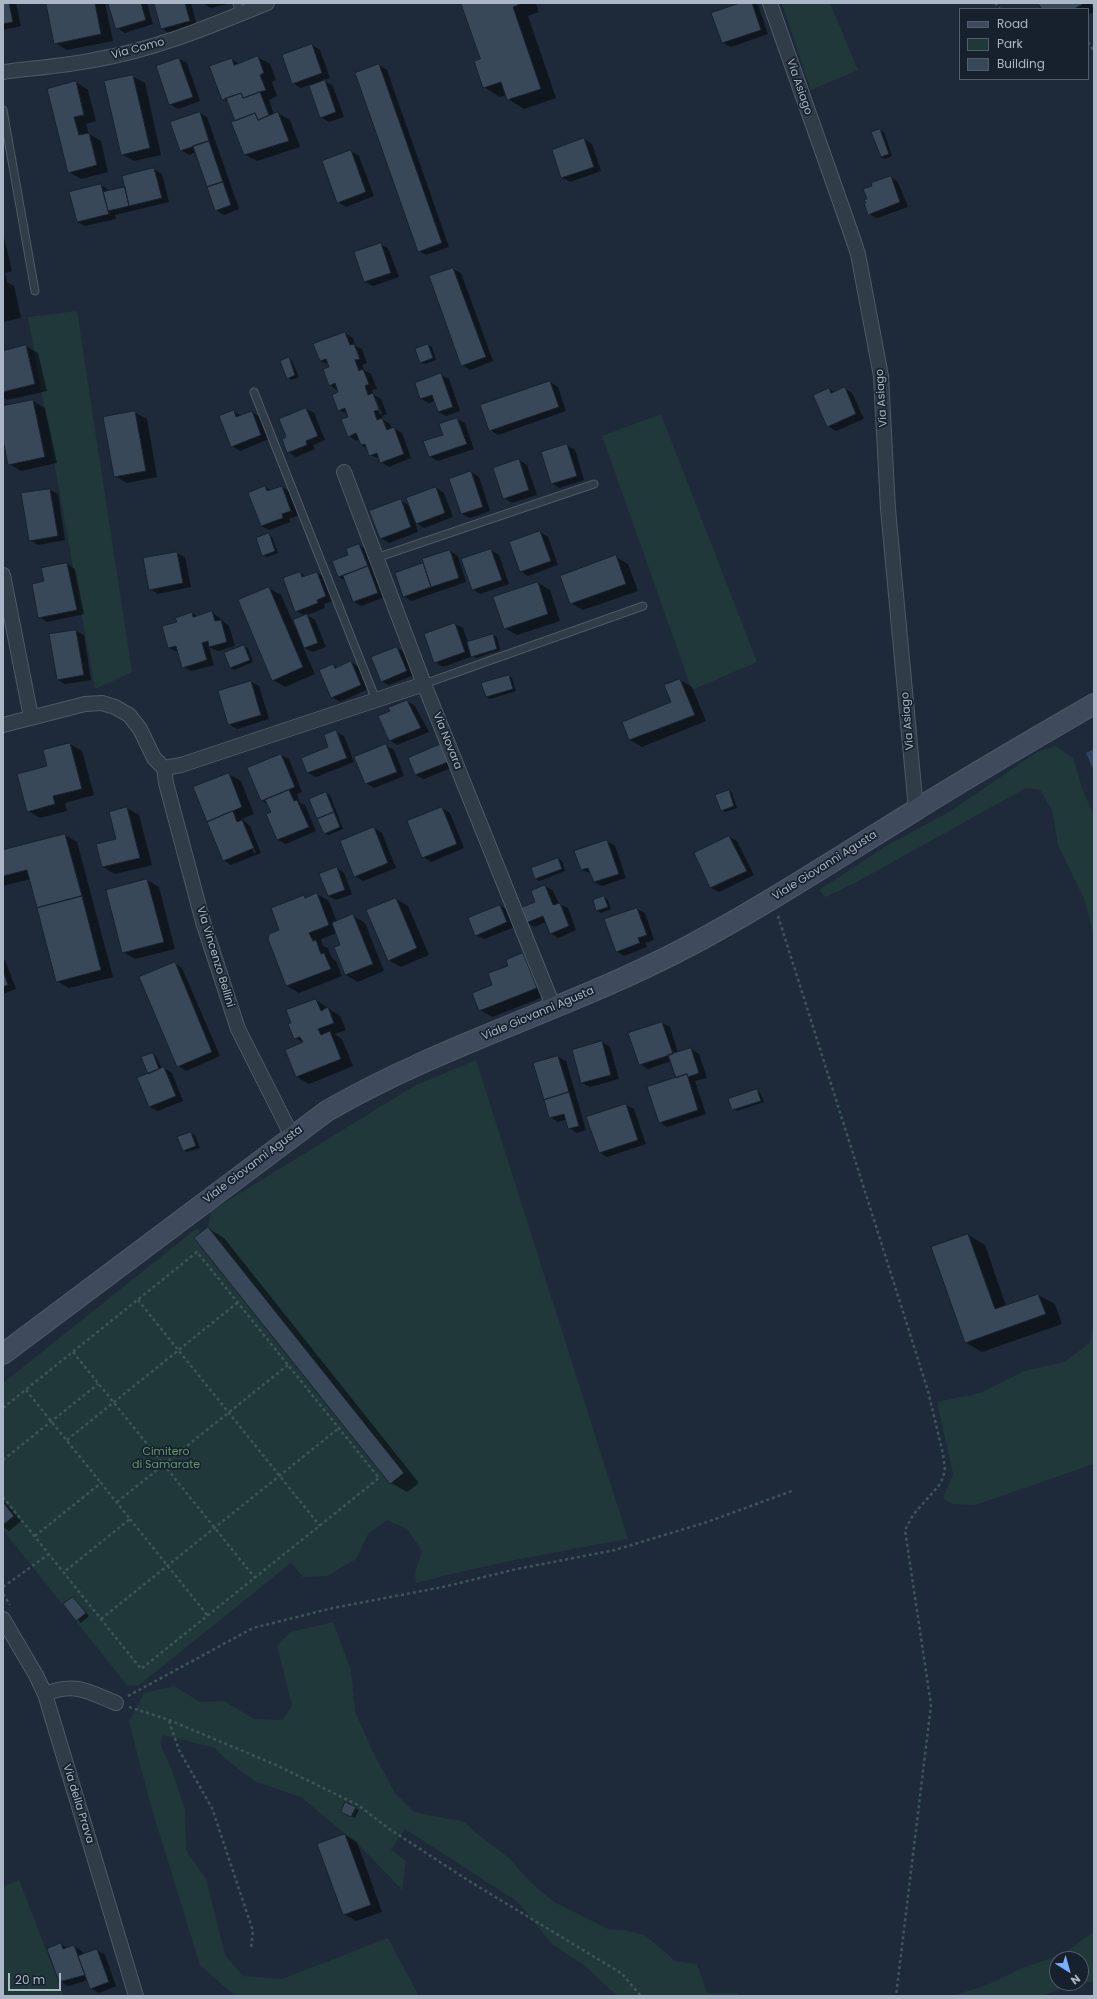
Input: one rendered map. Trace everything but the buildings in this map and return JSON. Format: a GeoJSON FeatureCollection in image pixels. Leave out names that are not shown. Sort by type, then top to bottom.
{"type":"FeatureCollection","features":[{"type":"Feature","properties":{"kind":"street","name":"Via Como"},"geometry":{"type":"LineString","coordinates":[[3,72],[95,60],[138,50],[190,33],[238,9],[267,3]]}},
{"type":"Feature","properties":{"kind":"street","name":"Via Asiago"},"geometry":{"type":"LineString","coordinates":[[770,3],[858,254],[875,340],[883,392],[888,509],[916,809]]}},
{"type":"Feature","properties":{"kind":"street","name":"Via Novara"},"geometry":{"type":"LineString","coordinates":[[344,472],[424,684],[554,1008]]}},
{"type":"Feature","properties":{"kind":"street"},"geometry":{"type":"LineString","coordinates":[[3,575],[31,717]]}},
{"type":"Feature","properties":{"kind":"street"},"geometry":{"type":"LineString","coordinates":[[3,725],[85,704],[102,702],[129,715],[140,729],[154,758],[164,768],[181,765],[424,684]]}},
{"type":"Feature","properties":{"kind":"street","name":"Viale Giovanni Agusta"},"geometry":{"type":"LineString","coordinates":[[3,1354],[327,1111],[371,1086],[404,1070],[554,1008],[668,957],[773,898],[916,809],[1094,704]]}},
{"type":"Feature","properties":{"kind":"street","name":"Via Vincenzo Bellini"},"geometry":{"type":"LineString","coordinates":[[164,768],[166,783],[203,922],[238,1029],[292,1136]]}},
{"type":"Feature","properties":{"kind":"street","name":"Via della Prava"},"geometry":{"type":"LineString","coordinates":[[3,1619],[36,1675],[45,1694],[136,1996]]}},
{"type":"Feature","properties":{"kind":"street"},"geometry":{"type":"LineString","coordinates":[[45,1694],[61,1688],[74,1688],[84,1690],[116,1703]]}},
{"type":"Feature","properties":{"kind":"lane"},"geometry":{"type":"LineString","coordinates":[[3,110],[35,291]]}},
{"type":"Feature","properties":{"kind":"lane"},"geometry":{"type":"LineString","coordinates":[[254,392],[376,700]]}},
{"type":"Feature","properties":{"kind":"lane"},"geometry":{"type":"LineString","coordinates":[[376,558],[594,484]]}},
{"type":"Feature","properties":{"kind":"lane"},"geometry":{"type":"LineString","coordinates":[[424,684],[643,606]]}},
{"type":"Feature","properties":{"kind":"path"},"geometry":{"type":"LineString","coordinates":[[773,898],[928,1391],[943,1454],[945,1470],[941,1484],[913,1515],[905,1530],[927,1668],[931,1705],[896,1996]]}},
{"type":"Feature","properties":{"kind":"path"},"geometry":{"type":"LineString","coordinates":[[3,1408],[197,1252],[379,1478],[142,1669],[3,1497]]}},
{"type":"Feature","properties":{"kind":"path"},"geometry":{"type":"LineString","coordinates":[[138,1300],[320,1526]]}},
{"type":"Feature","properties":{"kind":"path"},"geometry":{"type":"LineString","coordinates":[[66,1440],[238,1303]]}},
{"type":"Feature","properties":{"kind":"path"},"geometry":{"type":"LineString","coordinates":[[73,1352],[255,1578]]}},
{"type":"Feature","properties":{"kind":"path"},"geometry":{"type":"LineString","coordinates":[[117,1502],[288,1365]]}},
{"type":"Feature","properties":{"kind":"path"},"geometry":{"type":"LineString","coordinates":[[3,1460],[98,1384]]}},
{"type":"Feature","properties":{"kind":"path"},"geometry":{"type":"LineString","coordinates":[[26,1390],[208,1616]]}},
{"type":"Feature","properties":{"kind":"path"},"geometry":{"type":"LineString","coordinates":[[101,1619],[339,1428]]}},
{"type":"Feature","properties":{"kind":"path"},"geometry":{"type":"LineString","coordinates":[[35,1536],[101,1483]]}},
{"type":"Feature","properties":{"kind":"path"},"geometry":{"type":"LineString","coordinates":[[116,1703],[174,1669],[253,1628],[332,1608],[443,1587],[517,1569],[615,1550],[707,1522],[792,1491]]}},
{"type":"Feature","properties":{"kind":"path"},"geometry":{"type":"LineString","coordinates":[[64,1572],[130,1519]]}},
{"type":"Feature","properties":{"kind":"path"},"geometry":{"type":"LineString","coordinates":[[3,1586],[49,1554]]}},
{"type":"Feature","properties":{"kind":"path"},"geometry":{"type":"LineString","coordinates":[[116,1703],[169,1720],[276,1765],[358,1805],[388,1828],[469,1881],[621,1973],[641,1996]]}},
{"type":"Feature","properties":{"kind":"path"},"geometry":{"type":"LineString","coordinates":[[169,1720],[179,1750],[212,1808],[253,1931],[251,1948]]}},
{"type":"Feature","properties":{"kind":"green space"},"geometry":{"type":"Polygon","coordinates":[[[782,3],[830,3],[858,70],[811,90],[782,3]]]}},
{"type":"Feature","properties":{"kind":"green space"},"geometry":{"type":"Polygon","coordinates":[[[77,311],[132,672],[95,689],[28,317],[77,311]]]}},
{"type":"Feature","properties":{"kind":"green space"},"geometry":{"type":"Polygon","coordinates":[[[661,414],[757,662],[692,690],[602,436],[661,414]]]}},
{"type":"Feature","properties":{"kind":"green space"},"geometry":{"type":"Polygon","coordinates":[[[1056,746],[1073,758],[1083,791],[1094,815],[1094,937],[1085,901],[1058,845],[1052,810],[1040,790],[1026,788],[853,884],[825,897],[819,890],[886,846],[949,812],[1037,752],[1056,746]]]}},
{"type":"Feature","properties":{"kind":"green space","name":"Cimitero di Samarate"},"geometry":{"type":"Polygon","coordinates":[[[476,1060],[628,1539],[495,1564],[416,1583],[415,1573],[422,1551],[407,1529],[387,1520],[368,1534],[356,1559],[327,1576],[303,1577],[291,1563],[138,1686],[127,1685],[3,1530],[3,1383],[197,1228],[201,1233],[208,1227],[211,1211],[414,1086],[476,1060]]]}},
{"type":"Feature","properties":{"kind":"green space"},"geometry":{"type":"Polygon","coordinates":[[[1094,1321],[1094,1464],[975,1505],[952,1504],[943,1498],[953,1474],[937,1402],[980,1393],[1025,1371],[1064,1362],[1090,1343],[1094,1321]]]}},
{"type":"Feature","properties":{"kind":"green space"},"geometry":{"type":"Polygon","coordinates":[[[333,1622],[351,1670],[355,1712],[373,1752],[395,1793],[414,1812],[465,1822],[476,1833],[509,1858],[528,1880],[554,1902],[610,1930],[626,1930],[646,1936],[675,1961],[697,1964],[707,1993],[737,1993],[739,1996],[617,1996],[585,1966],[552,1944],[518,1902],[405,1829],[391,1850],[406,1861],[402,1890],[363,1849],[301,1797],[254,1781],[227,1760],[215,1748],[163,1735],[160,1744],[171,1768],[185,1810],[186,1850],[206,1879],[225,1955],[243,1976],[282,1979],[388,1938],[419,1996],[235,1996],[200,1965],[150,1803],[129,1722],[144,1693],[174,1686],[200,1702],[224,1701],[254,1719],[282,1720],[292,1706],[277,1646],[291,1632],[333,1622]]]}},
{"type":"Feature","properties":{"kind":"green space"},"geometry":{"type":"Polygon","coordinates":[[[19,1880],[64,1996],[3,1996],[3,1887],[19,1880]]]}},
{"type":"Feature","properties":{"kind":"green space"},"geometry":{"type":"Polygon","coordinates":[[[1092,1933],[1094,1934],[1094,1981],[1089,1982],[1089,1951],[1067,1951],[1092,1933]]]}},
{"type":"Feature","properties":{"kind":"green space"},"geometry":{"type":"Polygon","coordinates":[[[1049,1959],[1049,1991],[1055,1991],[1041,1996],[951,1996],[985,1986],[1020,1969],[1049,1959]]]}},
{"type":"Feature","properties":{"kind":"water"},"geometry":{"type":"Polygon","coordinates":[[[1094,749],[1094,771],[1086,753],[1094,749]]]}}]}
